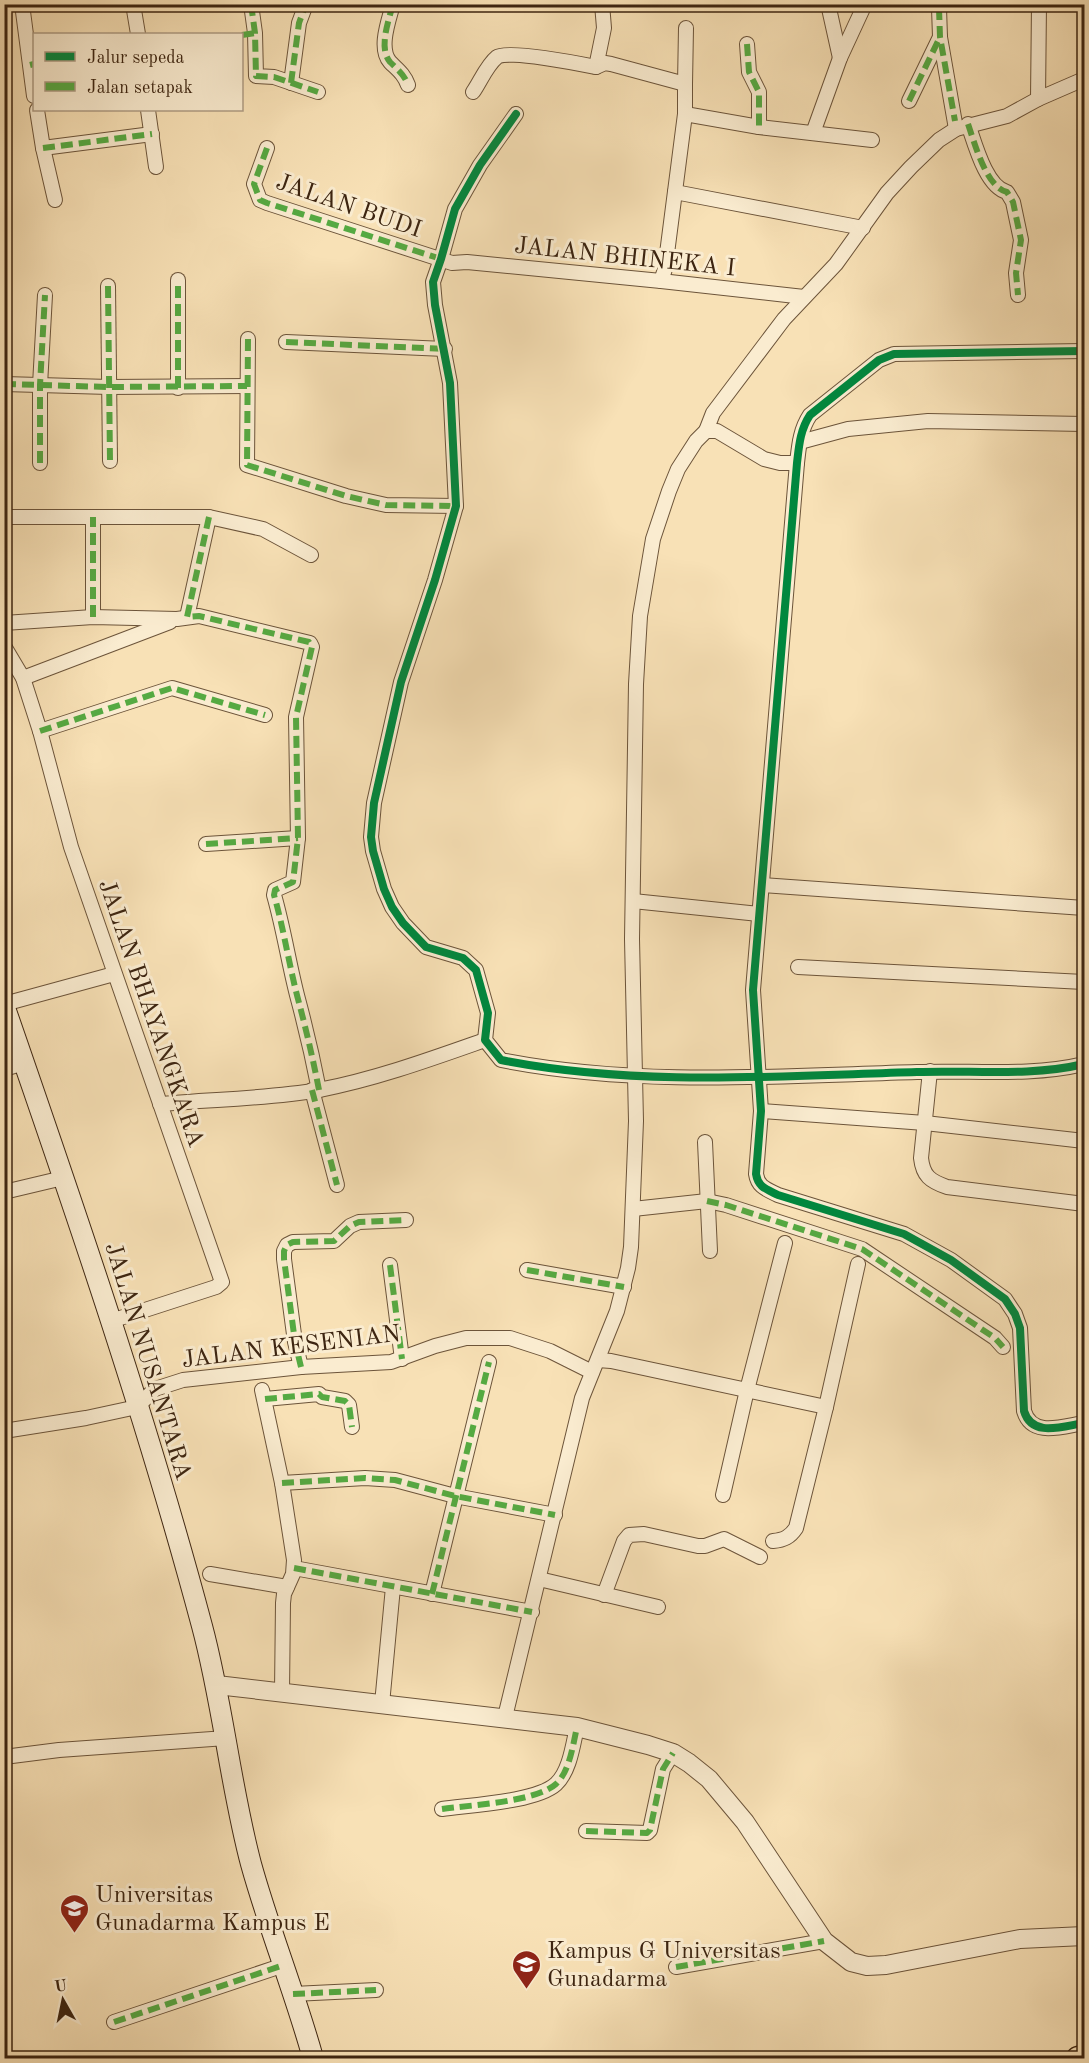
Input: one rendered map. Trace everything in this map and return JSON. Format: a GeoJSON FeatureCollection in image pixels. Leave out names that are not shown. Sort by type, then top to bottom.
{"type":"FeatureCollection","features":[{"type":"Feature","properties":{"kind":"main road","name":"JALAN NUSANTARA"},"geometry":{"type":"LineString","coordinates":[[4,1004],[111,1321],[187,1572],[217,1684],[235,1797],[251,1863],[313,2058]]}},
{"type":"Feature","properties":{"kind":"main road"},"geometry":{"type":"LineString","coordinates":[[1078,2058],[1084,2057]]}},
{"type":"Feature","properties":{"kind":"street"},"geometry":{"type":"LineString","coordinates":[[22,4],[33,80]]}},
{"type":"Feature","properties":{"kind":"street"},"geometry":{"type":"LineString","coordinates":[[133,4],[138,33]]}},
{"type":"Feature","properties":{"kind":"street"},"geometry":{"type":"LineString","coordinates":[[251,4],[248,34],[256,76],[274,77],[318,92]]}},
{"type":"Feature","properties":{"kind":"street"},"geometry":{"type":"LineString","coordinates":[[291,83],[299,23],[306,4]]}},
{"type":"Feature","properties":{"kind":"street"},"geometry":{"type":"LineString","coordinates":[[393,4],[386,39],[386,56],[401,71],[408,84]]}},
{"type":"Feature","properties":{"kind":"street"},"geometry":{"type":"LineString","coordinates":[[596,67],[604,28],[602,4]]}},
{"type":"Feature","properties":{"kind":"street"},"geometry":{"type":"LineString","coordinates":[[828,4],[840,58]]}},
{"type":"Feature","properties":{"kind":"street"},"geometry":{"type":"LineString","coordinates":[[813,134],[840,58],[865,4]]}},
{"type":"Feature","properties":{"kind":"street"},"geometry":{"type":"LineString","coordinates":[[1038,99],[1040,4]]}},
{"type":"Feature","properties":{"kind":"street"},"geometry":{"type":"LineString","coordinates":[[939,8],[940,37],[962,127],[990,180],[999,190],[1007,192],[1013,202],[1021,240],[1016,273],[1018,295]]}},
{"type":"Feature","properties":{"kind":"street"},"geometry":{"type":"LineString","coordinates":[[661,281],[665,268],[685,114],[686,28]]}},
{"type":"Feature","properties":{"kind":"street"},"geometry":{"type":"LineString","coordinates":[[909,100],[940,37]]}},
{"type":"Feature","properties":{"kind":"street"},"geometry":{"type":"LineString","coordinates":[[747,44],[749,72],[759,88],[759,127]]}},
{"type":"Feature","properties":{"kind":"street"},"geometry":{"type":"LineString","coordinates":[[473,93],[496,58],[502,54],[596,67],[605,63],[685,84]]}},
{"type":"Feature","properties":{"kind":"street"},"geometry":{"type":"LineString","coordinates":[[505,1717],[582,1398],[610,1332],[624,1287],[631,1247],[636,1131],[633,1076],[633,901],[637,646],[643,592],[653,539],[669,492],[686,455],[706,431],[714,413],[784,319],[836,264],[899,179],[926,152],[962,127],[1007,116],[1038,99],[1084,79]]}},
{"type":"Feature","properties":{"kind":"street"},"geometry":{"type":"LineString","coordinates":[[37,111],[55,200]]}},
{"type":"Feature","properties":{"kind":"street"},"geometry":{"type":"LineString","coordinates":[[148,111],[156,167]]}},
{"type":"Feature","properties":{"kind":"street"},"geometry":{"type":"LineString","coordinates":[[516,114],[480,165],[455,209],[433,282],[435,305],[450,383],[456,506],[435,580],[401,682],[376,792],[370,837],[384,889],[392,907],[403,923],[426,947],[463,958],[476,970],[488,1013],[485,1040],[501,1060],[535,1066],[681,1079],[930,1071],[1040,1071],[1084,1064]]}},
{"type":"Feature","properties":{"kind":"street"},"geometry":{"type":"LineString","coordinates":[[685,114],[759,127],[872,140]]}},
{"type":"Feature","properties":{"kind":"street"},"geometry":{"type":"LineString","coordinates":[[43,148],[152,134]]}},
{"type":"Feature","properties":{"kind":"street","name":"JALAN BUDI"},"geometry":{"type":"LineString","coordinates":[[267,148],[255,184],[260,200],[441,259]]}},
{"type":"Feature","properties":{"kind":"street"},"geometry":{"type":"LineString","coordinates":[[675,192],[863,228]]}},
{"type":"Feature","properties":{"kind":"street","name":"JALAN BHINEKA I"},"geometry":{"type":"LineString","coordinates":[[441,259],[452,263],[467,262],[804,297]]}},
{"type":"Feature","properties":{"kind":"street"},"geometry":{"type":"LineString","coordinates":[[178,280],[178,388]]}},
{"type":"Feature","properties":{"kind":"street"},"geometry":{"type":"LineString","coordinates":[[108,286],[110,461]]}},
{"type":"Feature","properties":{"kind":"street"},"geometry":{"type":"LineString","coordinates":[[40,463],[40,385],[45,295]]}},
{"type":"Feature","properties":{"kind":"street"},"geometry":{"type":"LineString","coordinates":[[248,339],[247,465],[386,506],[456,506]]}},
{"type":"Feature","properties":{"kind":"street"},"geometry":{"type":"LineString","coordinates":[[286,342],[445,349]]}},
{"type":"Feature","properties":{"kind":"street"},"geometry":{"type":"LineString","coordinates":[[1084,351],[894,354],[879,360],[810,415],[805,423],[797,463],[753,990],[761,1111],[756,1174],[760,1186],[778,1195],[904,1234],[951,1260],[989,1286],[1005,1299],[1015,1314],[1020,1328],[1026,1419],[1032,1426],[1041,1429],[1084,1423]]}},
{"type":"Feature","properties":{"kind":"street"},"geometry":{"type":"LineString","coordinates":[[4,384],[178,388],[247,386]]}},
{"type":"Feature","properties":{"kind":"street"},"geometry":{"type":"LineString","coordinates":[[800,442],[848,429],[928,421],[1084,424]]}},
{"type":"Feature","properties":{"kind":"street"},"geometry":{"type":"LineString","coordinates":[[706,431],[717,431],[764,459],[780,463],[797,463]]}},
{"type":"Feature","properties":{"kind":"street"},"geometry":{"type":"LineString","coordinates":[[4,517],[209,517],[263,529],[311,555]]}},
{"type":"Feature","properties":{"kind":"street"},"geometry":{"type":"LineString","coordinates":[[93,517],[93,617]]}},
{"type":"Feature","properties":{"kind":"street"},"geometry":{"type":"LineString","coordinates":[[182,618],[209,517]]}},
{"type":"Feature","properties":{"kind":"street"},"geometry":{"type":"LineString","coordinates":[[4,623],[93,617],[182,618],[199,616],[309,642],[312,647],[296,717],[298,838],[293,882],[275,890],[274,895],[304,1020],[316,1090],[338,1185]]}},
{"type":"Feature","properties":{"kind":"street"},"geometry":{"type":"LineString","coordinates":[[23,678],[182,618]]}},
{"type":"Feature","properties":{"kind":"street","name":"JALAN BHAYANGKARA"},"geometry":{"type":"LineString","coordinates":[[4,646],[23,678],[40,731],[71,847],[222,1282],[216,1287],[111,1321]]}},
{"type":"Feature","properties":{"kind":"street"},"geometry":{"type":"LineString","coordinates":[[40,731],[172,688],[265,715]]}},
{"type":"Feature","properties":{"kind":"street"},"geometry":{"type":"LineString","coordinates":[[206,844],[298,838]]}},
{"type":"Feature","properties":{"kind":"street"},"geometry":{"type":"LineString","coordinates":[[762,885],[1084,908]]}},
{"type":"Feature","properties":{"kind":"street"},"geometry":{"type":"LineString","coordinates":[[633,901],[759,914]]}},
{"type":"Feature","properties":{"kind":"street"},"geometry":{"type":"LineString","coordinates":[[798,967],[1084,982]]}},
{"type":"Feature","properties":{"kind":"street"},"geometry":{"type":"LineString","coordinates":[[4,1004],[114,974]]}},
{"type":"Feature","properties":{"kind":"street"},"geometry":{"type":"LineString","coordinates":[[160,1104],[265,1097],[316,1090],[421,1062],[485,1040]]}},
{"type":"Feature","properties":{"kind":"street"},"geometry":{"type":"LineString","coordinates":[[4,1069],[24,1063]]}},
{"type":"Feature","properties":{"kind":"street"},"geometry":{"type":"LineString","coordinates":[[930,1071],[921,1158],[922,1171],[926,1178],[947,1187],[1084,1204]]}},
{"type":"Feature","properties":{"kind":"street"},"geometry":{"type":"LineString","coordinates":[[761,1111],[925,1124],[1084,1141]]}},
{"type":"Feature","properties":{"kind":"street"},"geometry":{"type":"LineString","coordinates":[[705,1142],[710,1251]]}},
{"type":"Feature","properties":{"kind":"street"},"geometry":{"type":"LineString","coordinates":[[4,1192],[63,1178]]}},
{"type":"Feature","properties":{"kind":"street"},"geometry":{"type":"LineString","coordinates":[[633,1209],[707,1202],[726,1205],[862,1249],[995,1338],[1003,1347]]}},
{"type":"Feature","properties":{"kind":"street"},"geometry":{"type":"LineString","coordinates":[[301,1367],[295,1342],[284,1259],[287,1245],[293,1242],[334,1241],[350,1226],[359,1222],[405,1220]]}},
{"type":"Feature","properties":{"kind":"street"},"geometry":{"type":"LineString","coordinates":[[723,1496],[747,1390],[785,1243]]}},
{"type":"Feature","properties":{"kind":"street"},"geometry":{"type":"LineString","coordinates":[[773,1541],[782,1540],[791,1535],[796,1528],[858,1263]]}},
{"type":"Feature","properties":{"kind":"street"},"geometry":{"type":"LineString","coordinates":[[390,1265],[402,1359]]}},
{"type":"Feature","properties":{"kind":"street"},"geometry":{"type":"LineString","coordinates":[[527,1270],[624,1287]]}},
{"type":"Feature","properties":{"kind":"street","name":"JALAN KESENIAN"},"geometry":{"type":"LineString","coordinates":[[137,1407],[155,1389],[169,1383],[210,1376],[301,1367],[368,1364],[402,1359],[451,1341],[466,1338],[510,1338],[595,1366],[611,1361],[826,1407]]}},
{"type":"Feature","properties":{"kind":"street"},"geometry":{"type":"LineString","coordinates":[[432,1594],[489,1362]]}},
{"type":"Feature","properties":{"kind":"street"},"geometry":{"type":"LineString","coordinates":[[282,1691],[283,1604],[294,1568],[282,1483],[264,1394],[319,1394],[322,1397],[345,1401],[349,1405],[352,1426]]}},
{"type":"Feature","properties":{"kind":"street"},"geometry":{"type":"LineString","coordinates":[[4,1431],[137,1407]]}},
{"type":"Feature","properties":{"kind":"street"},"geometry":{"type":"LineString","coordinates":[[282,1483],[365,1478],[395,1480],[455,1496],[555,1515]]}},
{"type":"Feature","properties":{"kind":"street"},"geometry":{"type":"LineString","coordinates":[[604,1595],[624,1541],[629,1535],[644,1534],[698,1546],[705,1546],[724,1539],[760,1557]]}},
{"type":"Feature","properties":{"kind":"street"},"geometry":{"type":"LineString","coordinates":[[294,1568],[532,1612]]}},
{"type":"Feature","properties":{"kind":"street"},"geometry":{"type":"LineString","coordinates":[[210,1574],[287,1587]]}},
{"type":"Feature","properties":{"kind":"street"},"geometry":{"type":"LineString","coordinates":[[539,1579],[658,1607]]}},
{"type":"Feature","properties":{"kind":"street"},"geometry":{"type":"LineString","coordinates":[[382,1704],[393,1587]]}},
{"type":"Feature","properties":{"kind":"street"},"geometry":{"type":"LineString","coordinates":[[217,1684],[577,1727],[610,1734],[673,1753],[709,1779],[723,1795],[745,1822],[824,1941],[851,1962],[867,1966],[886,1965],[1020,1939],[1084,1936]]}},
{"type":"Feature","properties":{"kind":"street"},"geometry":{"type":"LineString","coordinates":[[442,1809],[529,1796],[556,1784],[569,1759],[577,1727]]}},
{"type":"Feature","properties":{"kind":"street"},"geometry":{"type":"LineString","coordinates":[[4,1756],[226,1738]]}},
{"type":"Feature","properties":{"kind":"street"},"geometry":{"type":"LineString","coordinates":[[586,1831],[647,1833],[650,1830],[663,1769],[673,1753]]}},
{"type":"Feature","properties":{"kind":"street"},"geometry":{"type":"LineString","coordinates":[[676,1967],[824,1941]]}},
{"type":"Feature","properties":{"kind":"street"},"geometry":{"type":"LineString","coordinates":[[114,2022],[284,1965]]}},
{"type":"Feature","properties":{"kind":"street"},"geometry":{"type":"LineString","coordinates":[[293,1994],[376,1990]]}},
{"type":"Feature","properties":{"kind":"marked path"},"geometry":{"type":"LineString","coordinates":[[251,4],[255,33],[256,76],[274,77],[318,92]]}},
{"type":"Feature","properties":{"kind":"marked path"},"geometry":{"type":"LineString","coordinates":[[291,83],[299,23],[306,4]]}},
{"type":"Feature","properties":{"kind":"marked path"},"geometry":{"type":"LineString","coordinates":[[393,4],[385,49],[390,62],[403,75],[408,85]]}},
{"type":"Feature","properties":{"kind":"marked path"},"geometry":{"type":"LineString","coordinates":[[939,8],[940,37],[955,121]]}},
{"type":"Feature","properties":{"kind":"marked path"},"geometry":{"type":"LineString","coordinates":[[243,35],[255,33]]}},
{"type":"Feature","properties":{"kind":"marked path"},"geometry":{"type":"LineString","coordinates":[[909,101],[940,37]]}},
{"type":"Feature","properties":{"kind":"marked path"},"geometry":{"type":"LineString","coordinates":[[747,44],[749,72],[759,92],[759,127]]}},
{"type":"Feature","properties":{"kind":"marked path"},"geometry":{"type":"LineString","coordinates":[[968,124],[987,174],[993,182],[1007,192],[1013,202],[1021,240],[1016,273],[1018,295]]}},
{"type":"Feature","properties":{"kind":"marked path"},"geometry":{"type":"LineString","coordinates":[[43,148],[152,134]]}},
{"type":"Feature","properties":{"kind":"marked path"},"geometry":{"type":"LineString","coordinates":[[267,148],[254,184],[260,200],[441,259]]}},
{"type":"Feature","properties":{"kind":"marked path"},"geometry":{"type":"LineString","coordinates":[[178,280],[178,388]]}},
{"type":"Feature","properties":{"kind":"marked path"},"geometry":{"type":"LineString","coordinates":[[108,286],[110,461]]}},
{"type":"Feature","properties":{"kind":"marked path"},"geometry":{"type":"LineString","coordinates":[[40,463],[40,385],[45,295]]}},
{"type":"Feature","properties":{"kind":"marked path"},"geometry":{"type":"LineString","coordinates":[[248,339],[247,465],[346,496],[386,505],[456,506]]}},
{"type":"Feature","properties":{"kind":"marked path"},"geometry":{"type":"LineString","coordinates":[[286,342],[445,349]]}},
{"type":"Feature","properties":{"kind":"marked path"},"geometry":{"type":"LineString","coordinates":[[4,384],[109,387],[247,386]]}},
{"type":"Feature","properties":{"kind":"marked path"},"geometry":{"type":"LineString","coordinates":[[93,517],[93,617]]}},
{"type":"Feature","properties":{"kind":"marked path"},"geometry":{"type":"LineString","coordinates":[[209,517],[187,617],[199,616],[309,642],[312,647],[296,717],[298,838],[293,882],[275,890],[274,895],[319,1090]]}},
{"type":"Feature","properties":{"kind":"marked path"},"geometry":{"type":"LineString","coordinates":[[40,731],[172,688],[265,715]]}},
{"type":"Feature","properties":{"kind":"marked path"},"geometry":{"type":"LineString","coordinates":[[206,844],[298,838]]}},
{"type":"Feature","properties":{"kind":"marked path"},"geometry":{"type":"LineString","coordinates":[[312,1090],[337,1185]]}},
{"type":"Feature","properties":{"kind":"marked path"},"geometry":{"type":"LineString","coordinates":[[707,1201],[862,1249],[995,1338],[1003,1347]]}},
{"type":"Feature","properties":{"kind":"marked path"},"geometry":{"type":"LineString","coordinates":[[301,1367],[295,1342],[284,1259],[287,1245],[293,1242],[334,1241],[350,1226],[359,1222],[406,1220]]}},
{"type":"Feature","properties":{"kind":"marked path"},"geometry":{"type":"LineString","coordinates":[[390,1265],[402,1359]]}},
{"type":"Feature","properties":{"kind":"marked path"},"geometry":{"type":"LineString","coordinates":[[527,1270],[624,1287]]}},
{"type":"Feature","properties":{"kind":"marked path"},"geometry":{"type":"LineString","coordinates":[[432,1594],[489,1362]]}},
{"type":"Feature","properties":{"kind":"marked path"},"geometry":{"type":"LineString","coordinates":[[265,1399],[319,1394],[322,1397],[345,1401],[349,1405],[352,1427]]}},
{"type":"Feature","properties":{"kind":"marked path"},"geometry":{"type":"LineString","coordinates":[[282,1483],[365,1478],[395,1480],[455,1496],[555,1515]]}},
{"type":"Feature","properties":{"kind":"marked path"},"geometry":{"type":"LineString","coordinates":[[294,1568],[532,1612]]}},
{"type":"Feature","properties":{"kind":"marked path"},"geometry":{"type":"LineString","coordinates":[[442,1809],[519,1799],[547,1790],[556,1784],[565,1772],[577,1727]]}},
{"type":"Feature","properties":{"kind":"marked path"},"geometry":{"type":"LineString","coordinates":[[586,1831],[647,1833],[650,1830],[663,1769],[673,1753]]}},
{"type":"Feature","properties":{"kind":"marked path"},"geometry":{"type":"LineString","coordinates":[[676,1967],[824,1941]]}},
{"type":"Feature","properties":{"kind":"marked path"},"geometry":{"type":"LineString","coordinates":[[114,2022],[284,1965]]}},
{"type":"Feature","properties":{"kind":"marked path"},"geometry":{"type":"LineString","coordinates":[[293,1994],[376,1990]]}},
{"type":"Feature","properties":{"kind":"cycle path"},"geometry":{"type":"LineString","coordinates":[[516,114],[480,165],[455,209],[433,282],[435,305],[450,383],[456,506],[435,580],[401,682],[374,803],[371,837],[373,851],[392,907],[403,923],[426,947],[463,958],[476,970],[488,1013],[485,1040],[501,1060],[604,1074],[709,1078],[917,1072],[1022,1072],[1084,1064]]}},
{"type":"Feature","properties":{"kind":"cycle path"},"geometry":{"type":"LineString","coordinates":[[1084,351],[894,354],[879,360],[810,415],[804,426],[797,463],[753,990],[761,1111],[756,1174],[761,1185],[778,1195],[904,1234],[951,1260],[1005,1299],[1015,1314],[1020,1328],[1024,1411],[1028,1419],[1034,1425],[1049,1428],[1084,1423]]}},
{"type":"Feature","properties":{"kind":"place","name":"Universitas Gunadarma Kampus E"},"geometry":{"type":"Point","coordinates":[74,1934]}},
{"type":"Feature","properties":{"kind":"place","name":"Kampus G Universitas Gunadarma"},"geometry":{"type":"Point","coordinates":[526,1990]}}]}
